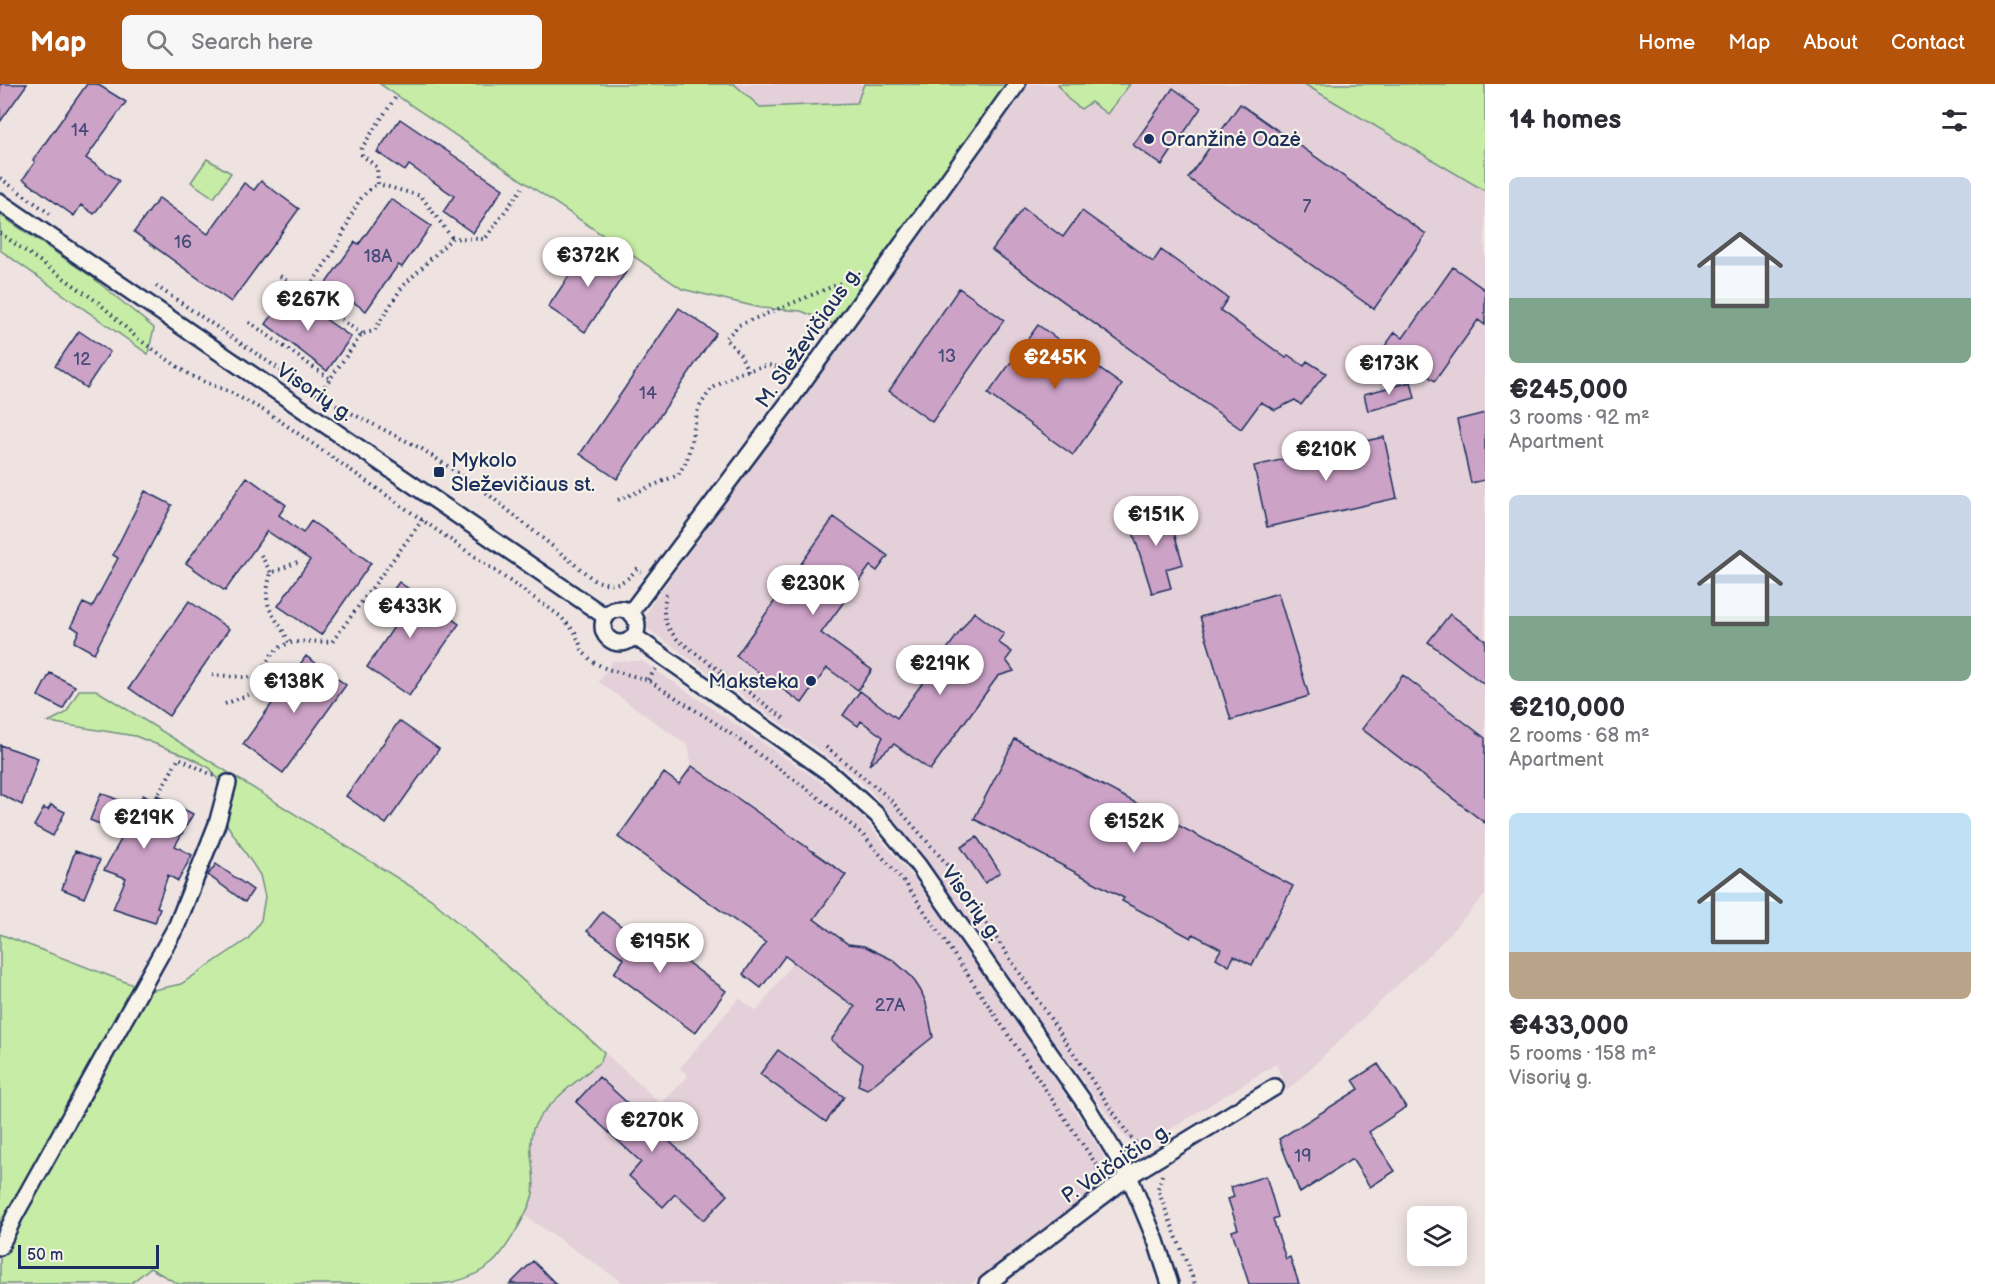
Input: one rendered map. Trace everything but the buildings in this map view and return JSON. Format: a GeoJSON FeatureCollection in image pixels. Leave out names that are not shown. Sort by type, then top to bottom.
{"type":"FeatureCollection","features":[{"type":"Feature","properties":{"kind":"street","name":"M. Sleževičiaus g."},"geometry":{"type":"LineString","coordinates":[[630,613],[806,377],[1017,84]]}},
{"type":"Feature","properties":{"kind":"street","name":"Visorių g."},"geometry":{"type":"LineString","coordinates":[[0,202],[606,616]]}},
{"type":"Feature","properties":{"kind":"street"},"geometry":{"type":"LineString","coordinates":[[620,609],[630,613],[637,624],[634,636],[626,642],[610,640],[604,632],[606,616],[620,609]]}},
{"type":"Feature","properties":{"kind":"street","name":"Visorių g."},"geometry":{"type":"LineString","coordinates":[[634,636],[831,774],[877,815],[918,865],[1004,984],[1086,1105],[1128,1176],[1156,1241],[1170,1284]]}},
{"type":"Feature","properties":{"kind":"street"},"geometry":{"type":"LineString","coordinates":[[0,1247],[14,1217],[177,925],[217,824],[228,783]]}},
{"type":"Feature","properties":{"kind":"street","name":"P. Vaičaičio g."},"geometry":{"type":"LineString","coordinates":[[987,1284],[1128,1176],[1275,1087]]}},
{"type":"Feature","properties":{"kind":"path"},"geometry":{"type":"LineString","coordinates":[[378,184],[377,167],[362,155],[361,149],[395,98]]}},
{"type":"Feature","properties":{"kind":"path"},"geometry":{"type":"LineString","coordinates":[[0,178],[56,218]]}},
{"type":"Feature","properties":{"kind":"path"},"geometry":{"type":"LineString","coordinates":[[304,294],[342,237],[350,215],[365,191],[378,184],[421,196],[452,238]]}},
{"type":"Feature","properties":{"kind":"path"},"geometry":{"type":"LineString","coordinates":[[318,396],[362,334],[374,331],[402,287],[452,238],[485,239],[522,188]]}},
{"type":"Feature","properties":{"kind":"path"},"geometry":{"type":"LineString","coordinates":[[0,233],[99,303],[137,338],[191,376],[232,393],[270,414],[560,616],[575,632],[583,652],[593,662],[607,669],[648,680],[717,724],[814,794],[862,834],[906,884],[1098,1167],[1094,1184],[1099,1197]]}},
{"type":"Feature","properties":{"kind":"path"},"geometry":{"type":"LineString","coordinates":[[748,370],[739,352],[725,339],[740,325],[859,275]]}},
{"type":"Feature","properties":{"kind":"path"},"geometry":{"type":"LineString","coordinates":[[280,276],[362,334]]}},
{"type":"Feature","properties":{"kind":"path"},"geometry":{"type":"LineString","coordinates":[[153,284],[318,396],[422,449],[483,490],[594,580],[614,585],[625,583],[638,570]]}},
{"type":"Feature","properties":{"kind":"path"},"geometry":{"type":"LineString","coordinates":[[249,322],[330,379]]}},
{"type":"Feature","properties":{"kind":"path"},"geometry":{"type":"LineString","coordinates":[[618,500],[678,475],[687,460],[698,410],[711,389],[748,370],[768,365],[789,367],[806,377]]}},
{"type":"Feature","properties":{"kind":"path"},"geometry":{"type":"LineString","coordinates":[[225,704],[255,692],[259,678],[276,650],[289,642],[332,642],[423,519]]}},
{"type":"Feature","properties":{"kind":"path"},"geometry":{"type":"LineString","coordinates":[[261,555],[271,573],[267,587],[269,612],[283,629],[289,642]]}},
{"type":"Feature","properties":{"kind":"path"},"geometry":{"type":"LineString","coordinates":[[271,573],[300,561]]}},
{"type":"Feature","properties":{"kind":"path"},"geometry":{"type":"LineString","coordinates":[[212,675],[259,678]]}},
{"type":"Feature","properties":{"kind":"path"},"geometry":{"type":"LineString","coordinates":[[159,794],[179,758],[228,783]]}},
{"type":"Feature","properties":{"kind":"path"},"geometry":{"type":"LineString","coordinates":[[1166,1168],[1158,1188],[1195,1284]]}},
{"type":"Feature","properties":{"kind":"shaded area"},"geometry":{"type":"Polygon","coordinates":[[[734,84],[864,84],[858,103],[760,107],[734,84]]]}},
{"type":"Feature","properties":{"kind":"shaded area"},"geometry":{"type":"Polygon","coordinates":[[[1029,84],[1304,84],[1485,191],[1485,895],[1437,947],[1287,1091],[1276,1064],[1153,1140],[1140,1144],[1130,1141],[1122,1134],[870,790],[855,776],[648,629],[645,619],[650,606],[1029,84]]]}},
{"type":"Feature","properties":{"kind":"shaded area"},"geometry":{"type":"Polygon","coordinates":[[[612,661],[642,661],[849,801],[918,884],[1009,1007],[1103,1155],[1106,1170],[1099,1187],[971,1284],[625,1284],[525,1216],[533,1192],[530,1153],[533,1128],[547,1109],[601,1061],[604,1052],[661,1104],[688,1076],[680,1068],[739,998],[757,1011],[793,962],[787,957],[846,875],[692,766],[688,746],[599,682],[612,661]]]}},
{"type":"Feature","properties":{"kind":"green space"},"geometry":{"type":"Polygon","coordinates":[[[380,84],[734,84],[760,107],[857,103],[864,84],[1006,85],[834,324],[801,311],[761,308],[682,289],[380,84]]]}},
{"type":"Feature","properties":{"kind":"green space"},"geometry":{"type":"Polygon","coordinates":[[[1058,84],[1130,84],[1107,114],[1091,102],[1081,109],[1068,99],[1058,84]]]}},
{"type":"Feature","properties":{"kind":"green space"},"geometry":{"type":"Polygon","coordinates":[[[1304,84],[1485,84],[1485,191],[1304,84]]]}},
{"type":"Feature","properties":{"kind":"green space"},"geometry":{"type":"Polygon","coordinates":[[[207,159],[231,173],[214,198],[191,182],[207,159]]]}},
{"type":"Feature","properties":{"kind":"green space"},"geometry":{"type":"Polygon","coordinates":[[[0,215],[92,277],[154,328],[148,354],[0,250],[0,215]]]}},
{"type":"Feature","properties":{"kind":"green space"},"geometry":{"type":"Polygon","coordinates":[[[79,690],[96,690],[431,899],[604,1052],[601,1061],[563,1092],[545,1111],[533,1129],[531,1154],[534,1185],[531,1201],[509,1242],[491,1264],[467,1278],[440,1284],[178,1284],[150,1268],[130,1284],[0,1284],[0,934],[149,991],[181,984],[248,939],[261,920],[265,897],[260,875],[222,817],[218,780],[210,768],[189,757],[135,736],[48,722],[66,713],[79,690]]]}},
{"type":"Feature","properties":{"kind":"place","name":"Oranžinė Oazė"},"geometry":{"type":"Point","coordinates":[1149,139]}},
{"type":"Feature","properties":{"kind":"place","name":"Mykolo Sleževičiaus st."},"geometry":{"type":"Point","coordinates":[439,472]}},
{"type":"Feature","properties":{"kind":"place","name":"Maksteka"},"geometry":{"type":"Point","coordinates":[811,681]}}]}
